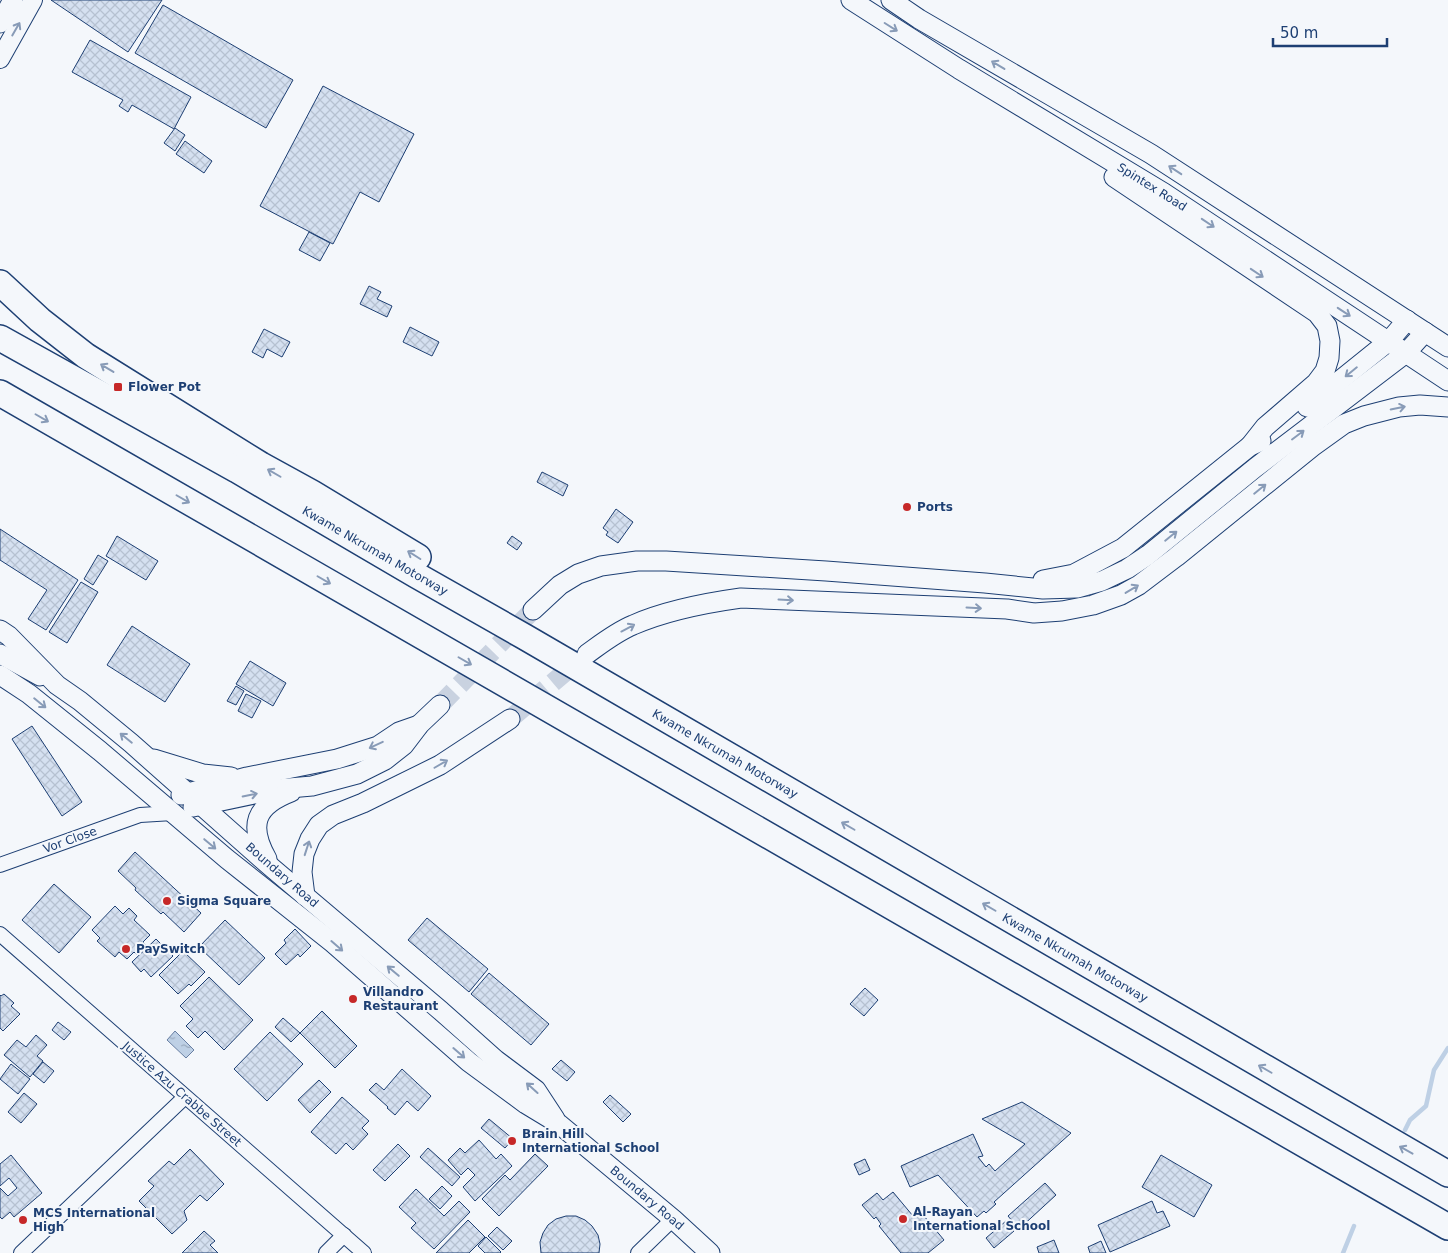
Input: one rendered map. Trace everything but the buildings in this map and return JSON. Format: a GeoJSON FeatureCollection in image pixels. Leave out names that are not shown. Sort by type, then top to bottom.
{"type":"FeatureCollection","features":[{"type":"Feature","properties":{"kind":"highway"},"geometry":{"type":"LineString","coordinates":[[0,282],[40,320],[86,356],[261,465],[312,493],[421,559],[474,599],[493,618]]}},
{"type":"Feature","properties":{"kind":"highway","name":"Kwame Nkrumah Motorway"},"geometry":{"type":"LineString","coordinates":[[0,338],[237,470],[1448,1174]]}},
{"type":"Feature","properties":{"kind":"highway"},"geometry":{"type":"LineString","coordinates":[[0,393],[1448,1227]]}},
{"type":"Feature","properties":{"kind":"main road"},"geometry":{"type":"LineString","coordinates":[[0,23],[13,0]]}},
{"type":"Feature","properties":{"kind":"main road","name":"Spintex Road"},"geometry":{"type":"LineString","coordinates":[[851,0],[901,33],[1164,193],[1448,381]]}},
{"type":"Feature","properties":{"kind":"main road"},"geometry":{"type":"LineString","coordinates":[[891,0],[919,19],[1151,154],[1448,347]]}},
{"type":"Feature","properties":{"kind":"main road"},"geometry":{"type":"LineString","coordinates":[[1014,586],[1074,574],[1122,548],[1250,446],[1265,428],[1316,383],[1325,371],[1330,358],[1330,341],[1327,326],[1317,313],[1098,166],[1048,122]]}},
{"type":"Feature","properties":{"kind":"main road"},"geometry":{"type":"LineString","coordinates":[[1250,446],[1272,436],[1389,341],[1407,320]]}},
{"type":"Feature","properties":{"kind":"main road"},"geometry":{"type":"LineString","coordinates":[[533,610],[560,585],[578,574],[602,566],[637,561],[666,561],[1043,589],[1077,588],[1102,581],[1127,569],[1148,555],[1255,468],[1406,353],[1425,332]]}},
{"type":"Feature","properties":{"kind":"main road"},"geometry":{"type":"LineString","coordinates":[[587,654],[632,625],[674,611],[707,603],[741,598],[1007,609],[1034,613],[1062,611],[1093,605],[1121,595],[1139,585],[1312,447],[1344,424],[1364,416],[1399,407],[1420,405],[1448,408]]}},
{"type":"Feature","properties":{"kind":"main road"},"geometry":{"type":"LineString","coordinates":[[896,577],[925,606]]}},
{"type":"Feature","properties":{"kind":"main road","name":"Boundary Road"},"geometry":{"type":"LineString","coordinates":[[0,630],[9,636],[57,685],[80,701],[148,757],[271,867],[489,1054],[536,1090],[559,1124]]}},
{"type":"Feature","properties":{"kind":"main road"},"geometry":{"type":"LineString","coordinates":[[0,654],[57,685]]}},
{"type":"Feature","properties":{"kind":"main road","name":"Boundary Road"},"geometry":{"type":"LineString","coordinates":[[0,675],[29,694],[100,751],[227,859],[333,943],[469,1062],[526,1104],[559,1124],[673,1219],[710,1253]]}},
{"type":"Feature","properties":{"kind":"main road"},"geometry":{"type":"LineString","coordinates":[[158,801],[196,799],[312,786],[357,774],[385,760],[404,745],[420,724],[440,705]]}},
{"type":"Feature","properties":{"kind":"main road"},"geometry":{"type":"LineString","coordinates":[[305,896],[302,872],[304,854],[310,839],[320,825],[334,815],[363,803],[440,765],[510,719]]}},
{"type":"Feature","properties":{"kind":"main road"},"geometry":{"type":"LineString","coordinates":[[172,813],[196,799],[248,777],[337,760],[378,746],[399,732],[420,724]]}},
{"type":"Feature","properties":{"kind":"main road"},"geometry":{"type":"LineString","coordinates":[[148,757],[203,774],[248,777]]}},
{"type":"Feature","properties":{"kind":"main road"},"geometry":{"type":"LineString","coordinates":[[271,867],[258,840],[256,829],[257,817],[264,807],[279,796],[302,787]]}},
{"type":"Feature","properties":{"kind":"street"},"geometry":{"type":"LineString","coordinates":[[0,59],[33,0]]}},
{"type":"Feature","properties":{"kind":"street","name":"Vor Close"},"geometry":{"type":"LineString","coordinates":[[140,815],[158,801]]}},
{"type":"Feature","properties":{"kind":"street","name":"Vor Close"},"geometry":{"type":"LineString","coordinates":[[0,865],[140,815],[172,813]]}},
{"type":"Feature","properties":{"kind":"street","name":"Justice Azu Crabbe Street"},"geometry":{"type":"LineString","coordinates":[[0,934],[364,1253]]}},
{"type":"Feature","properties":{"kind":"street"},"geometry":{"type":"LineString","coordinates":[[21,1253],[185,1097]]}},
{"type":"Feature","properties":{"kind":"street"},"geometry":{"type":"LineString","coordinates":[[638,1253],[673,1219]]}},
{"type":"Feature","properties":{"kind":"street"},"geometry":{"type":"LineString","coordinates":[[326,1253],[344,1235]]}},
{"type":"Feature","properties":{"kind":"water"},"geometry":{"type":"Polygon","coordinates":[[[175,1031],[194,1050],[186,1058],[167,1040],[175,1031]]]}},
{"type":"Feature","properties":{"kind":"waterway"},"geometry":{"type":"LineString","coordinates":[[1405,1130],[1410,1120],[1426,1106],[1434,1070],[1448,1048]]}},
{"type":"Feature","properties":{"kind":"waterway"},"geometry":{"type":"LineString","coordinates":[[1343,1253],[1354,1226]]}},
{"type":"Feature","properties":{"kind":"tunnel"},"geometry":{"type":"LineString","coordinates":[[440,705],[533,610]]}},
{"type":"Feature","properties":{"kind":"tunnel"},"geometry":{"type":"LineString","coordinates":[[510,719],[583,657]]}},
{"type":"Feature","properties":{"kind":"place","name":"Flower Pot"},"geometry":{"type":"Point","coordinates":[118,387]}},
{"type":"Feature","properties":{"kind":"place","name":"Ports"},"geometry":{"type":"Point","coordinates":[907,507]}},
{"type":"Feature","properties":{"kind":"place","name":"Sigma Square"},"geometry":{"type":"Point","coordinates":[167,901]}},
{"type":"Feature","properties":{"kind":"place","name":"PaySwitch"},"geometry":{"type":"Point","coordinates":[126,949]}},
{"type":"Feature","properties":{"kind":"place","name":"Villandro Restaurant"},"geometry":{"type":"Point","coordinates":[353,999]}},
{"type":"Feature","properties":{"kind":"place","name":"Brain Hill International School"},"geometry":{"type":"Point","coordinates":[512,1141]}},
{"type":"Feature","properties":{"kind":"place","name":"Al-Rayan International School"},"geometry":{"type":"Point","coordinates":[903,1219]}},
{"type":"Feature","properties":{"kind":"place","name":"MCS International High"},"geometry":{"type":"Point","coordinates":[23,1220]}}]}
